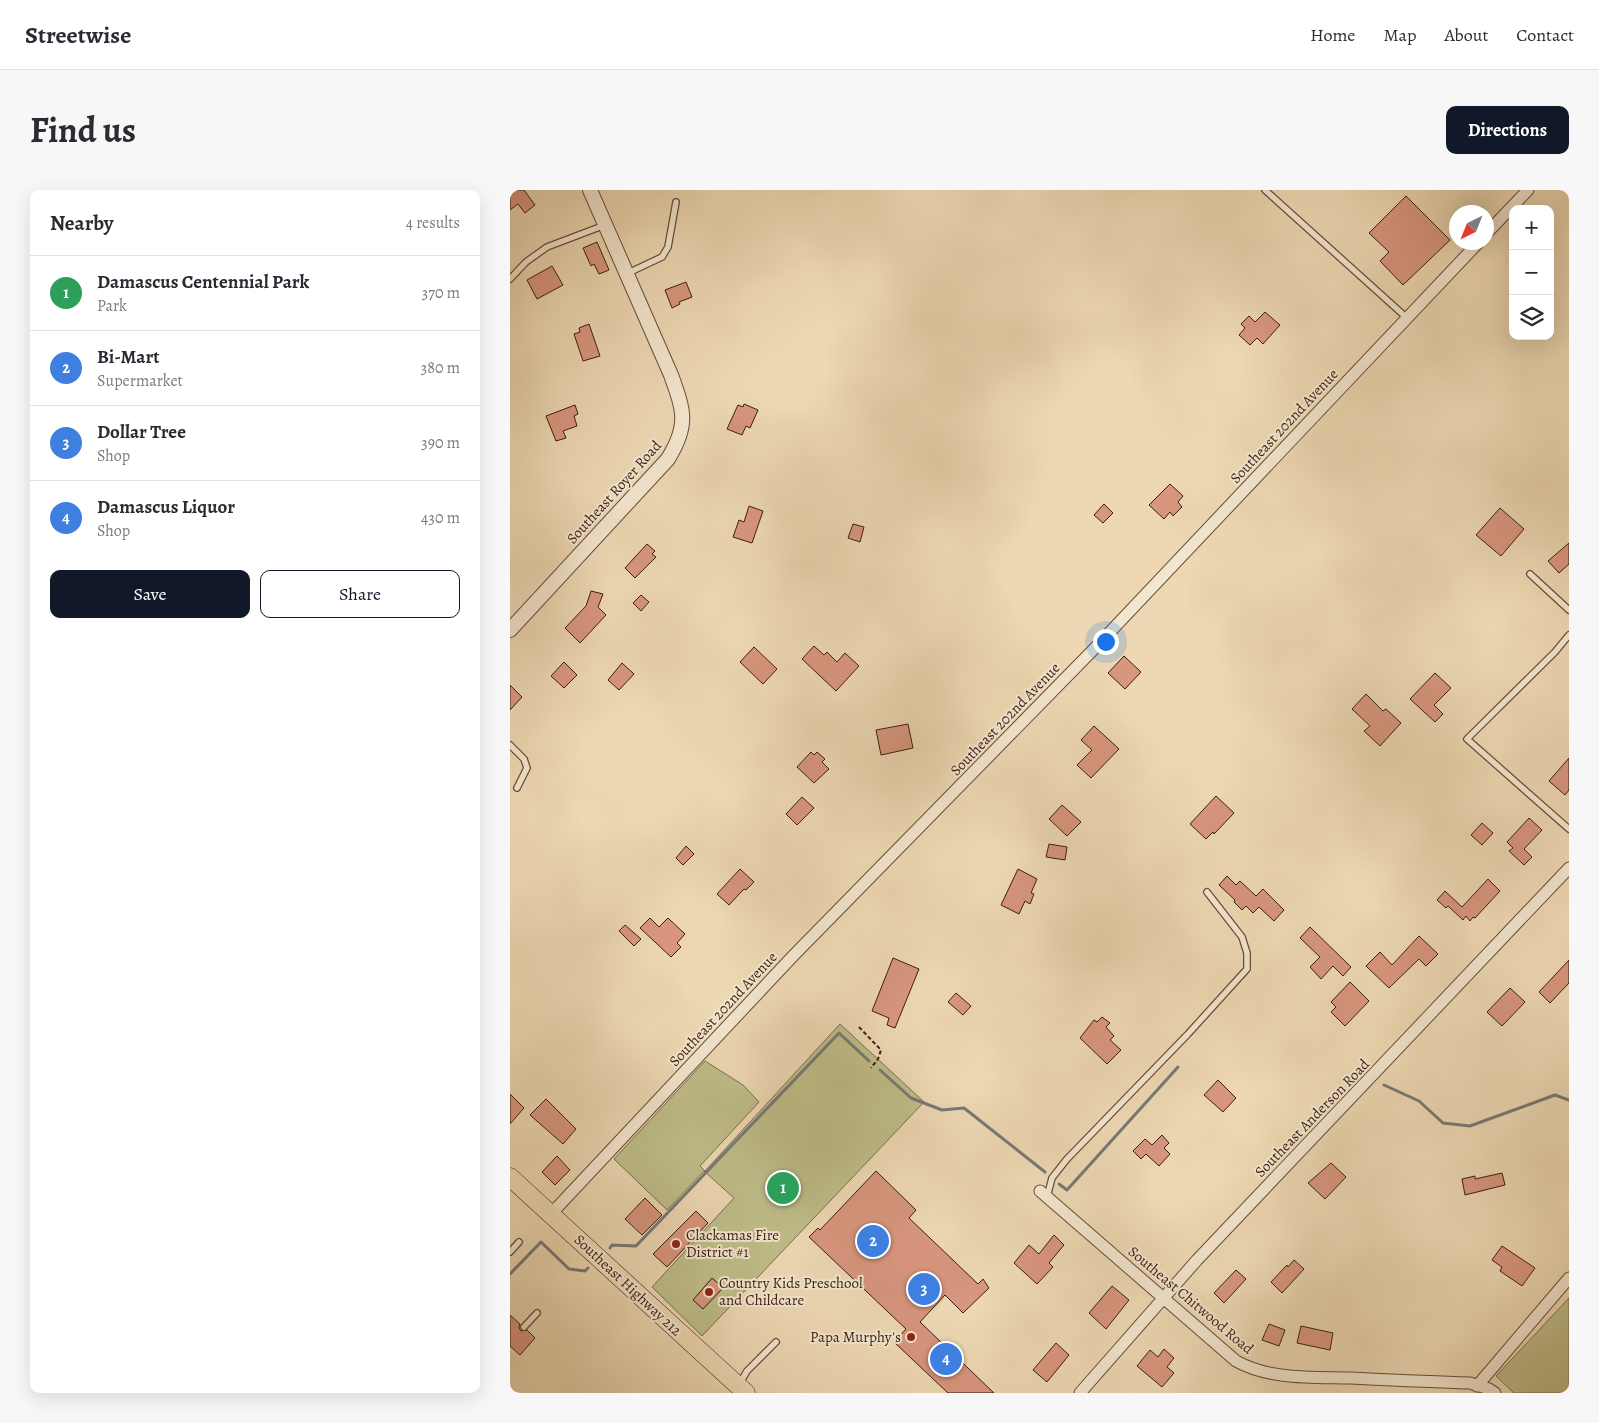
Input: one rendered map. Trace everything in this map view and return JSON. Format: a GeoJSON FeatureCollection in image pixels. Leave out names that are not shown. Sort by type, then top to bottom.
{"type":"FeatureCollection","features":[{"type":"Feature","properties":{"kind":"highway","name":"Southeast Highway 212"},"geometry":{"type":"LineString","coordinates":[[510,1177],[742,1389]]}},
{"type":"Feature","properties":{"kind":"street","name":"Southeast Royer Road"},"geometry":{"type":"LineString","coordinates":[[510,630],[668,459],[680,437],[683,419],[681,401],[672,375],[590,190]]}},
{"type":"Feature","properties":{"kind":"street"},"geometry":{"type":"LineString","coordinates":[[1494,226],[1528,190]]}},
{"type":"Feature","properties":{"kind":"street","name":"Southeast 202nd Avenue"},"geometry":{"type":"LineString","coordinates":[[551,1214],[793,956],[1093,650],[1471,250]]}},
{"type":"Feature","properties":{"kind":"street","name":"Southeast Anderson Road"},"geometry":{"type":"LineString","coordinates":[[1080,1393],[1197,1260],[1569,868]]}},
{"type":"Feature","properties":{"kind":"street","name":"Southeast Chitwood Road"},"geometry":{"type":"LineString","coordinates":[[1043,1194],[1236,1361],[1254,1370],[1296,1376],[1470,1383],[1495,1393]]}},
{"type":"Feature","properties":{"kind":"street"},"geometry":{"type":"LineString","coordinates":[[1477,1386],[1569,1278]]}},
{"type":"Feature","properties":{"kind":"lane"},"geometry":{"type":"LineString","coordinates":[[1265,190],[1407,318]]}},
{"type":"Feature","properties":{"kind":"lane"},"geometry":{"type":"LineString","coordinates":[[626,274],[662,257],[668,247],[676,202]]}},
{"type":"Feature","properties":{"kind":"lane"},"geometry":{"type":"LineString","coordinates":[[510,279],[526,262],[547,247],[605,225]]}},
{"type":"Feature","properties":{"kind":"lane"},"geometry":{"type":"LineString","coordinates":[[1530,574],[1569,610]]}},
{"type":"Feature","properties":{"kind":"lane"},"geometry":{"type":"LineString","coordinates":[[1569,635],[1555,652],[1468,739],[1569,829]]}},
{"type":"Feature","properties":{"kind":"lane"},"geometry":{"type":"LineString","coordinates":[[510,745],[524,759],[527,768],[517,788]]}},
{"type":"Feature","properties":{"kind":"lane"},"geometry":{"type":"LineString","coordinates":[[1043,1194],[1052,1178],[1067,1159],[1188,1034],[1247,969],[1247,953],[1242,937],[1206,892]]}},
{"type":"Feature","properties":{"kind":"lane"},"geometry":{"type":"LineString","coordinates":[[510,1252],[519,1242]]}},
{"type":"Feature","properties":{"kind":"lane"},"geometry":{"type":"LineString","coordinates":[[524,1327],[537,1313]]}},
{"type":"Feature","properties":{"kind":"lane"},"geometry":{"type":"LineString","coordinates":[[742,1389],[746,1371],[776,1342]]}},
{"type":"Feature","properties":{"kind":"path"},"geometry":{"type":"LineString","coordinates":[[859,1027],[880,1050],[878,1060],[871,1068]]}},
{"type":"Feature","properties":{"kind":"shaded area"},"geometry":{"type":"Polygon","coordinates":[[[840,1024],[924,1102],[702,1336],[652,1287],[734,1198],[704,1171],[667,1210],[614,1159],[705,1061],[743,1085],[759,1102],[700,1166],[705,1171],[840,1024]]]}},
{"type":"Feature","properties":{"kind":"shaded area"},"geometry":{"type":"Polygon","coordinates":[[[1569,1298],[1569,1393],[1514,1393],[1496,1376],[1569,1298]]]}},
{"type":"Feature","properties":{"kind":"building"},"geometry":{"type":"Polygon","coordinates":[[[510,190],[524,190],[535,205],[525,213],[518,204],[510,210],[510,190]]]}},
{"type":"Feature","properties":{"kind":"building"},"geometry":{"type":"Polygon","coordinates":[[[1406,196],[1449,241],[1403,285],[1380,261],[1389,252],[1369,233],[1406,196]]]}},
{"type":"Feature","properties":{"kind":"building"},"geometry":{"type":"Polygon","coordinates":[[[597,242],[609,270],[599,274],[594,264],[591,266],[583,248],[597,242]]]}},
{"type":"Feature","properties":{"kind":"building"},"geometry":{"type":"Polygon","coordinates":[[[552,266],[563,285],[537,299],[527,280],[552,266]]]}},
{"type":"Feature","properties":{"kind":"building"},"geometry":{"type":"Polygon","coordinates":[[[686,282],[692,297],[679,302],[680,304],[672,308],[665,290],[686,282]]]}},
{"type":"Feature","properties":{"kind":"building"},"geometry":{"type":"Polygon","coordinates":[[[1265,312],[1280,325],[1263,344],[1257,338],[1250,345],[1239,335],[1245,328],[1241,324],[1249,316],[1255,322],[1265,312]]]}},
{"type":"Feature","properties":{"kind":"building"},"geometry":{"type":"Polygon","coordinates":[[[589,324],[600,356],[583,361],[574,334],[580,332],[579,328],[589,324]]]}},
{"type":"Feature","properties":{"kind":"building"},"geometry":{"type":"Polygon","coordinates":[[[744,404],[758,410],[750,428],[746,426],[742,435],[727,429],[738,405],[743,407],[744,404]]]}},
{"type":"Feature","properties":{"kind":"building"},"geometry":{"type":"Polygon","coordinates":[[[575,405],[578,414],[574,416],[577,426],[563,431],[566,438],[556,441],[546,416],[575,405]]]}},
{"type":"Feature","properties":{"kind":"building"},"geometry":{"type":"Polygon","coordinates":[[[1170,484],[1183,496],[1178,502],[1182,507],[1173,516],[1170,512],[1164,519],[1149,505],[1170,484]]]}},
{"type":"Feature","properties":{"kind":"building"},"geometry":{"type":"Polygon","coordinates":[[[1104,504],[1113,513],[1103,523],[1094,515],[1104,504]]]}},
{"type":"Feature","properties":{"kind":"building"},"geometry":{"type":"Polygon","coordinates":[[[749,506],[763,511],[752,543],[733,537],[739,520],[744,522],[749,506]]]}},
{"type":"Feature","properties":{"kind":"building"},"geometry":{"type":"Polygon","coordinates":[[[1500,508],[1524,529],[1501,556],[1476,535],[1500,508]]]}},
{"type":"Feature","properties":{"kind":"building"},"geometry":{"type":"Polygon","coordinates":[[[853,524],[864,527],[860,542],[848,538],[853,524]]]}},
{"type":"Feature","properties":{"kind":"building"},"geometry":{"type":"Polygon","coordinates":[[[1569,543],[1569,564],[1559,573],[1548,561],[1569,543]]]}},
{"type":"Feature","properties":{"kind":"building"},"geometry":{"type":"Polygon","coordinates":[[[647,544],[655,551],[652,554],[656,557],[635,578],[625,568],[647,544]]]}},
{"type":"Feature","properties":{"kind":"building"},"geometry":{"type":"Polygon","coordinates":[[[591,591],[603,594],[598,607],[606,615],[580,643],[565,628],[586,606],[591,591]]]}},
{"type":"Feature","properties":{"kind":"building"},"geometry":{"type":"Polygon","coordinates":[[[641,595],[649,602],[641,611],[633,603],[641,595]]]}},
{"type":"Feature","properties":{"kind":"building"},"geometry":{"type":"Polygon","coordinates":[[[814,646],[824,655],[827,652],[837,662],[845,653],[859,666],[836,691],[802,659],[814,646]]]}},
{"type":"Feature","properties":{"kind":"building"},"geometry":{"type":"Polygon","coordinates":[[[754,647],[777,669],[763,684],[740,662],[754,647]]]}},
{"type":"Feature","properties":{"kind":"building"},"geometry":{"type":"Polygon","coordinates":[[[1124,656],[1141,672],[1125,689],[1108,673],[1124,656]]]}},
{"type":"Feature","properties":{"kind":"building"},"geometry":{"type":"Polygon","coordinates":[[[564,662],[577,675],[564,688],[551,676],[564,662]]]}},
{"type":"Feature","properties":{"kind":"building"},"geometry":{"type":"Polygon","coordinates":[[[622,663],[634,674],[619,690],[608,680],[622,663]]]}},
{"type":"Feature","properties":{"kind":"building"},"geometry":{"type":"Polygon","coordinates":[[[1435,673],[1451,688],[1434,705],[1443,714],[1435,722],[1410,699],[1435,673]]]}},
{"type":"Feature","properties":{"kind":"building"},"geometry":{"type":"Polygon","coordinates":[[[510,685],[522,697],[510,710],[510,685]]]}},
{"type":"Feature","properties":{"kind":"building"},"geometry":{"type":"Polygon","coordinates":[[[1366,694],[1383,711],[1386,709],[1401,723],[1380,746],[1364,731],[1370,726],[1352,709],[1366,694]]]}},
{"type":"Feature","properties":{"kind":"building"},"geometry":{"type":"Polygon","coordinates":[[[908,724],[913,748],[881,755],[876,730],[908,724]]]}},
{"type":"Feature","properties":{"kind":"building"},"geometry":{"type":"Polygon","coordinates":[[[1094,726],[1119,749],[1091,778],[1077,765],[1092,750],[1081,740],[1094,726]]]}},
{"type":"Feature","properties":{"kind":"building"},"geometry":{"type":"Polygon","coordinates":[[[811,752],[814,755],[817,752],[825,759],[822,762],[829,769],[814,783],[797,767],[811,752]]]}},
{"type":"Feature","properties":{"kind":"building"},"geometry":{"type":"Polygon","coordinates":[[[1569,758],[1569,790],[1565,795],[1549,781],[1569,758]]]}},
{"type":"Feature","properties":{"kind":"building"},"geometry":{"type":"Polygon","coordinates":[[[1216,796],[1234,813],[1214,834],[1213,832],[1206,839],[1190,824],[1216,796]]]}},
{"type":"Feature","properties":{"kind":"building"},"geometry":{"type":"Polygon","coordinates":[[[802,797],[814,808],[797,825],[786,814],[802,797]]]}},
{"type":"Feature","properties":{"kind":"building"},"geometry":{"type":"Polygon","coordinates":[[[1062,805],[1081,822],[1067,836],[1049,819],[1062,805]]]}},
{"type":"Feature","properties":{"kind":"building"},"geometry":{"type":"Polygon","coordinates":[[[1529,818],[1542,830],[1524,849],[1532,857],[1524,865],[1509,851],[1513,848],[1507,842],[1529,818]]]}},
{"type":"Feature","properties":{"kind":"building"},"geometry":{"type":"Polygon","coordinates":[[[1482,823],[1493,833],[1482,845],[1471,835],[1482,823]]]}},
{"type":"Feature","properties":{"kind":"building"},"geometry":{"type":"Polygon","coordinates":[[[1049,844],[1067,847],[1065,860],[1046,857],[1049,844]]]}},
{"type":"Feature","properties":{"kind":"building"},"geometry":{"type":"Polygon","coordinates":[[[686,846],[694,854],[683,865],[676,858],[686,846]]]}},
{"type":"Feature","properties":{"kind":"building"},"geometry":{"type":"Polygon","coordinates":[[[740,869],[754,882],[746,890],[744,889],[729,905],[717,894],[740,869]]]}},
{"type":"Feature","properties":{"kind":"building"},"geometry":{"type":"Polygon","coordinates":[[[1018,869],[1037,879],[1031,893],[1034,894],[1030,904],[1025,901],[1019,914],[1001,905],[1018,869]]]}},
{"type":"Feature","properties":{"kind":"building"},"geometry":{"type":"Polygon","coordinates":[[[1227,876],[1236,885],[1240,881],[1256,896],[1263,889],[1284,910],[1274,921],[1259,907],[1253,913],[1246,906],[1242,910],[1234,902],[1235,900],[1219,885],[1227,876]]]}},
{"type":"Feature","properties":{"kind":"building"},"geometry":{"type":"Polygon","coordinates":[[[1488,879],[1500,891],[1470,921],[1466,916],[1463,920],[1448,906],[1446,908],[1437,900],[1445,891],[1462,907],[1488,879]]]}},
{"type":"Feature","properties":{"kind":"building"},"geometry":{"type":"Polygon","coordinates":[[[650,918],[659,927],[668,918],[685,934],[677,943],[681,947],[671,957],[640,928],[650,918]]]}},
{"type":"Feature","properties":{"kind":"building"},"geometry":{"type":"Polygon","coordinates":[[[625,925],[641,939],[634,946],[619,931],[625,925]]]}},
{"type":"Feature","properties":{"kind":"building"},"geometry":{"type":"Polygon","coordinates":[[[1310,927],[1351,967],[1343,976],[1333,966],[1321,979],[1310,967],[1320,957],[1300,938],[1310,927]]]}},
{"type":"Feature","properties":{"kind":"building"},"geometry":{"type":"Polygon","coordinates":[[[1419,936],[1438,954],[1426,966],[1419,959],[1389,988],[1366,966],[1380,952],[1392,965],[1419,936]]]}},
{"type":"Feature","properties":{"kind":"building"},"geometry":{"type":"Polygon","coordinates":[[[893,958],[919,969],[895,1028],[887,1025],[889,1018],[872,1011],[893,958]]]}},
{"type":"Feature","properties":{"kind":"building"},"geometry":{"type":"Polygon","coordinates":[[[1569,960],[1569,983],[1550,1003],[1539,992],[1569,960]]]}},
{"type":"Feature","properties":{"kind":"building"},"geometry":{"type":"Polygon","coordinates":[[[1350,982],[1369,1001],[1345,1026],[1331,1012],[1336,1007],[1331,1002],[1350,982]]]}},
{"type":"Feature","properties":{"kind":"building"},"geometry":{"type":"Polygon","coordinates":[[[1510,988],[1525,1002],[1502,1026],[1487,1012],[1510,988]]]}},
{"type":"Feature","properties":{"kind":"building"},"geometry":{"type":"Polygon","coordinates":[[[956,993],[971,1006],[963,1015],[948,1002],[956,993]]]}},
{"type":"Feature","properties":{"kind":"building"},"geometry":{"type":"Polygon","coordinates":[[[1102,1017],[1110,1023],[1106,1027],[1114,1036],[1110,1040],[1121,1050],[1107,1064],[1080,1038],[1094,1020],[1097,1022],[1102,1017]]]}},
{"type":"Feature","properties":{"kind":"building"},"geometry":{"type":"Polygon","coordinates":[[[1218,1080],[1236,1098],[1223,1112],[1204,1095],[1218,1080]]]}},
{"type":"Feature","properties":{"kind":"building"},"geometry":{"type":"Polygon","coordinates":[[[510,1094],[524,1108],[510,1124],[510,1094]]]}},
{"type":"Feature","properties":{"kind":"building"},"geometry":{"type":"Polygon","coordinates":[[[546,1099],[576,1129],[563,1144],[530,1115],[546,1099]]]}},
{"type":"Feature","properties":{"kind":"building"},"geometry":{"type":"Polygon","coordinates":[[[1162,1135],[1169,1143],[1164,1148],[1170,1154],[1159,1166],[1146,1154],[1141,1159],[1133,1151],[1145,1139],[1152,1145],[1162,1135]]]}},
{"type":"Feature","properties":{"kind":"building"},"geometry":{"type":"Polygon","coordinates":[[[557,1156],[570,1170],[555,1185],[542,1172],[557,1156]]]}},
{"type":"Feature","properties":{"kind":"building"},"geometry":{"type":"Polygon","coordinates":[[[1331,1163],[1346,1177],[1325,1199],[1308,1183],[1331,1163]]]}},
{"type":"Feature","properties":{"kind":"building"},"geometry":{"type":"Polygon","coordinates":[[[787,1171],[795,1179],[785,1189],[777,1181],[787,1171]]]}},
{"type":"Feature","properties":{"kind":"building"},"geometry":{"type":"Polygon","coordinates":[[[876,1171],[916,1210],[909,1218],[978,1284],[983,1279],[989,1288],[963,1313],[945,1295],[920,1322],[994,1393],[948,1393],[894,1342],[906,1329],[809,1237],[818,1228],[820,1230],[876,1171]]]}},
{"type":"Feature","properties":{"kind":"building"},"geometry":{"type":"Polygon","coordinates":[[[1502,1173],[1505,1185],[1465,1195],[1462,1179],[1475,1176],[1475,1179],[1502,1173]]]}},
{"type":"Feature","properties":{"kind":"building"},"geometry":{"type":"Polygon","coordinates":[[[645,1198],[662,1215],[642,1235],[625,1219],[645,1198]]]}},
{"type":"Feature","properties":{"kind":"building","name":"Clackamas Fire District #1"},"geometry":{"type":"Polygon","coordinates":[[[696,1211],[708,1223],[667,1267],[653,1254],[696,1211]]]}},
{"type":"Feature","properties":{"kind":"building"},"geometry":{"type":"Polygon","coordinates":[[[1054,1235],[1064,1245],[1049,1263],[1053,1267],[1037,1284],[1014,1263],[1029,1245],[1039,1254],[1054,1235]]]}},
{"type":"Feature","properties":{"kind":"building"},"geometry":{"type":"Polygon","coordinates":[[[1502,1246],[1535,1268],[1522,1286],[1500,1271],[1502,1267],[1492,1260],[1502,1246]]]}},
{"type":"Feature","properties":{"kind":"building"},"geometry":{"type":"Polygon","coordinates":[[[1294,1260],[1304,1269],[1282,1293],[1271,1282],[1294,1260]]]}},
{"type":"Feature","properties":{"kind":"building"},"geometry":{"type":"Polygon","coordinates":[[[1236,1270],[1246,1279],[1224,1303],[1214,1293],[1236,1270]]]}},
{"type":"Feature","properties":{"kind":"building","name":"Country Kids Preschool and Childcare"},"geometry":{"type":"Polygon","coordinates":[[[712,1278],[723,1288],[703,1309],[693,1300],[712,1278]]]}},
{"type":"Feature","properties":{"kind":"building"},"geometry":{"type":"Polygon","coordinates":[[[1112,1286],[1129,1300],[1106,1329],[1089,1313],[1112,1286]]]}},
{"type":"Feature","properties":{"kind":"building"},"geometry":{"type":"Polygon","coordinates":[[[510,1315],[520,1324],[519,1328],[521,1331],[527,1330],[535,1338],[520,1355],[510,1346],[510,1315]]]}},
{"type":"Feature","properties":{"kind":"building"},"geometry":{"type":"Polygon","coordinates":[[[1269,1324],[1285,1330],[1279,1346],[1262,1340],[1269,1324]]]}},
{"type":"Feature","properties":{"kind":"building"},"geometry":{"type":"Polygon","coordinates":[[[1301,1326],[1333,1333],[1330,1350],[1297,1343],[1301,1326]]]}},
{"type":"Feature","properties":{"kind":"building"},"geometry":{"type":"Polygon","coordinates":[[[1056,1343],[1069,1355],[1047,1382],[1033,1370],[1056,1343]]]}},
{"type":"Feature","properties":{"kind":"building"},"geometry":{"type":"Polygon","coordinates":[[[1164,1349],[1174,1358],[1167,1367],[1174,1373],[1162,1387],[1137,1366],[1150,1350],[1158,1357],[1164,1349]]]}},
{"type":"Feature","properties":{"kind":"waterway"},"geometry":{"type":"LineString","coordinates":[[610,1248],[612,1245],[636,1246],[839,1033],[869,1061]]}},
{"type":"Feature","properties":{"kind":"waterway"},"geometry":{"type":"LineString","coordinates":[[1059,1184],[1067,1190],[1178,1067]]}},
{"type":"Feature","properties":{"kind":"waterway"},"geometry":{"type":"LineString","coordinates":[[880,1070],[911,1098],[942,1110],[964,1108],[1045,1172]]}},
{"type":"Feature","properties":{"kind":"waterway"},"geometry":{"type":"LineString","coordinates":[[1384,1085],[1419,1101],[1443,1123],[1470,1126],[1555,1095],[1569,1100]]}},
{"type":"Feature","properties":{"kind":"waterway"},"geometry":{"type":"LineString","coordinates":[[510,1274],[541,1242],[569,1269],[585,1271],[588,1268]]}},
{"type":"Feature","properties":{"kind":"place","name":"Damascus Centennial Park"},"geometry":{"type":"Point","coordinates":[783,1188]}},
{"type":"Feature","properties":{"kind":"place","name":"Bi-Mart"},"geometry":{"type":"Point","coordinates":[873,1241]}},
{"type":"Feature","properties":{"kind":"place","name":"Clackamas Fire District #1"},"geometry":{"type":"Point","coordinates":[676,1244]}},
{"type":"Feature","properties":{"kind":"place","name":"Dollar Tree"},"geometry":{"type":"Point","coordinates":[924,1289]}},
{"type":"Feature","properties":{"kind":"place","name":"Country Kids Preschool and Childcare"},"geometry":{"type":"Point","coordinates":[709,1292]}},
{"type":"Feature","properties":{"kind":"place","name":"Papa Murphy's"},"geometry":{"type":"Point","coordinates":[911,1337]}},
{"type":"Feature","properties":{"kind":"place","name":"Damascus Liquor"},"geometry":{"type":"Point","coordinates":[946,1359]}}]}
